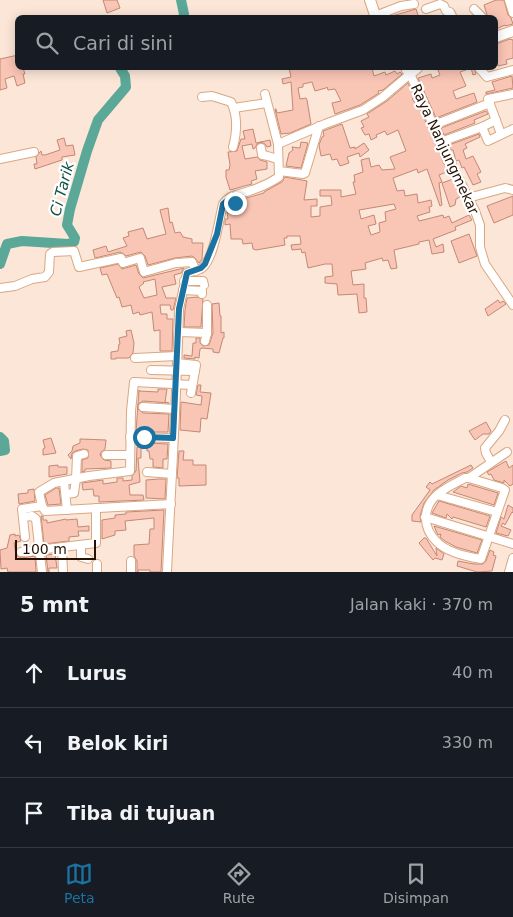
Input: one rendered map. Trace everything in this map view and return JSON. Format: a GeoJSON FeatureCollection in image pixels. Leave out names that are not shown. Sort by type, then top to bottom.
{"type":"FeatureCollection","features":[{"type":"Feature","properties":{"kind":"main road"},"geometry":{"type":"LineString","coordinates":[[370,0],[375,15]]}},
{"type":"Feature","properties":{"kind":"main road"},"geometry":{"type":"LineString","coordinates":[[498,36],[513,31]]}},
{"type":"Feature","properties":{"kind":"street"},"geometry":{"type":"LineString","coordinates":[[509,0],[513,13]]}},
{"type":"Feature","properties":{"kind":"street"},"geometry":{"type":"LineString","coordinates":[[379,15],[400,3],[414,4]]}},
{"type":"Feature","properties":{"kind":"street"},"geometry":{"type":"LineString","coordinates":[[426,9],[440,4],[452,15]]}},
{"type":"Feature","properties":{"kind":"street"},"geometry":{"type":"LineString","coordinates":[[474,10],[480,15]]}},
{"type":"Feature","properties":{"kind":"street"},"geometry":{"type":"LineString","coordinates":[[480,70],[487,77],[513,70]]}},
{"type":"Feature","properties":{"kind":"street"},"geometry":{"type":"LineString","coordinates":[[278,144],[371,106],[410,71]]}},
{"type":"Feature","properties":{"kind":"street","name":"Raya Nanjungmekar"},"geometry":{"type":"LineString","coordinates":[[410,71],[480,225],[480,247],[485,264],[513,305]]}},
{"type":"Feature","properties":{"kind":"street"},"geometry":{"type":"LineString","coordinates":[[167,572],[175,471],[173,438],[179,309],[184,281],[187,273],[205,264],[217,234],[223,204],[268,184],[279,177],[278,144],[265,94]]}},
{"type":"Feature","properties":{"kind":"street"},"geometry":{"type":"LineString","coordinates":[[501,134],[489,98],[500,98],[513,94]]}},
{"type":"Feature","properties":{"kind":"street"},"geometry":{"type":"LineString","coordinates":[[202,97],[212,96],[231,102],[237,126],[233,147]]}},
{"type":"Feature","properties":{"kind":"street"},"geometry":{"type":"LineString","coordinates":[[234,108],[267,103]]}},
{"type":"Feature","properties":{"kind":"street"},"geometry":{"type":"LineString","coordinates":[[434,125],[490,103]]}},
{"type":"Feature","properties":{"kind":"street"},"geometry":{"type":"LineString","coordinates":[[441,142],[496,120]]}},
{"type":"Feature","properties":{"kind":"street"},"geometry":{"type":"LineString","coordinates":[[279,171],[305,173],[319,126]]}},
{"type":"Feature","properties":{"kind":"street"},"geometry":{"type":"LineString","coordinates":[[482,127],[487,141],[513,129]]}},
{"type":"Feature","properties":{"kind":"street"},"geometry":{"type":"LineString","coordinates":[[261,148],[262,155],[278,159]]}},
{"type":"Feature","properties":{"kind":"street"},"geometry":{"type":"LineString","coordinates":[[0,159],[34,152]]}},
{"type":"Feature","properties":{"kind":"street"},"geometry":{"type":"LineString","coordinates":[[468,198],[506,188],[513,190]]}},
{"type":"Feature","properties":{"kind":"street"},"geometry":{"type":"LineString","coordinates":[[0,288],[15,286],[32,279],[45,277],[49,272],[50,254],[53,252],[74,251],[79,267],[121,258],[123,263],[140,258],[144,272],[176,263],[192,262],[196,270]]}},
{"type":"Feature","properties":{"kind":"street"},"geometry":{"type":"LineString","coordinates":[[184,281],[203,281],[204,285]]}},
{"type":"Feature","properties":{"kind":"street"},"geometry":{"type":"LineString","coordinates":[[183,290],[202,291],[202,294]]}},
{"type":"Feature","properties":{"kind":"street"},"geometry":{"type":"LineString","coordinates":[[179,332],[206,337],[209,311]]}},
{"type":"Feature","properties":{"kind":"street"},"geometry":{"type":"LineString","coordinates":[[136,358],[177,363],[194,371],[191,389],[176,384],[134,382],[130,468],[128,472],[89,476],[54,483],[40,491],[42,506],[45,511],[171,504]]}},
{"type":"Feature","properties":{"kind":"street"},"geometry":{"type":"LineString","coordinates":[[152,370],[177,363]]}},
{"type":"Feature","properties":{"kind":"street"},"geometry":{"type":"LineString","coordinates":[[143,407],[174,409]]}},
{"type":"Feature","properties":{"kind":"street"},"geometry":{"type":"LineString","coordinates":[[491,462],[485,448],[499,431],[504,420]]}},
{"type":"Feature","properties":{"kind":"street"},"geometry":{"type":"LineString","coordinates":[[130,437],[173,438]]}},
{"type":"Feature","properties":{"kind":"street"},"geometry":{"type":"LineString","coordinates":[[469,478],[504,489],[483,557],[479,560],[445,548],[437,542],[426,525],[425,517],[429,505],[436,495],[450,486],[469,478],[507,452]]}},
{"type":"Feature","properties":{"kind":"street"},"geometry":{"type":"LineString","coordinates":[[66,494],[74,493],[77,456],[84,454]]}},
{"type":"Feature","properties":{"kind":"street"},"geometry":{"type":"LineString","coordinates":[[106,455],[130,455]]}},
{"type":"Feature","properties":{"kind":"street"},"geometry":{"type":"LineString","coordinates":[[147,472],[175,471]]}},
{"type":"Feature","properties":{"kind":"street"},"geometry":{"type":"LineString","coordinates":[[64,482],[67,510]]}},
{"type":"Feature","properties":{"kind":"street"},"geometry":{"type":"LineString","coordinates":[[436,495],[498,512]]}},
{"type":"Feature","properties":{"kind":"street"},"geometry":{"type":"LineString","coordinates":[[25,537],[23,508],[42,506]]}},
{"type":"Feature","properties":{"kind":"street"},"geometry":{"type":"LineString","coordinates":[[21,552],[96,542],[96,508]]}},
{"type":"Feature","properties":{"kind":"street"},"geometry":{"type":"LineString","coordinates":[[24,517],[32,516],[36,519],[42,572]]}},
{"type":"Feature","properties":{"kind":"street"},"geometry":{"type":"LineString","coordinates":[[425,517],[513,544]]}},
{"type":"Feature","properties":{"kind":"street"},"geometry":{"type":"LineString","coordinates":[[81,545],[81,558],[88,558]]}},
{"type":"Feature","properties":{"kind":"street"},"geometry":{"type":"LineString","coordinates":[[62,548],[63,572]]}},
{"type":"Feature","properties":{"kind":"street"},"geometry":{"type":"LineString","coordinates":[[511,571],[513,558]]}},
{"type":"Feature","properties":{"kind":"street"},"geometry":{"type":"LineString","coordinates":[[131,561],[131,572]]}},
{"type":"Feature","properties":{"kind":"building"},"geometry":{"type":"Polygon","coordinates":[[[103,0],[117,0],[120,8],[107,13],[103,0]]]}},
{"type":"Feature","properties":{"kind":"building"},"geometry":{"type":"Polygon","coordinates":[[[496,0],[504,0],[508,15],[513,24],[498,28],[498,15],[487,15],[484,5],[496,0]]]}},
{"type":"Feature","properties":{"kind":"building"},"geometry":{"type":"Polygon","coordinates":[[[416,9],[418,15],[395,15],[416,9]]]}},
{"type":"Feature","properties":{"kind":"building"},"geometry":{"type":"Polygon","coordinates":[[[510,39],[513,40],[513,58],[506,60],[507,64],[498,66],[498,43],[510,39]]]}},
{"type":"Feature","properties":{"kind":"building"},"geometry":{"type":"Polygon","coordinates":[[[15,56],[15,70],[24,70],[25,83],[17,86],[14,76],[5,79],[7,88],[0,90],[0,59],[15,56]]]}},
{"type":"Feature","properties":{"kind":"building"},"geometry":{"type":"Polygon","coordinates":[[[289,70],[372,70],[374,76],[385,72],[386,75],[395,71],[397,74],[400,72],[402,74],[383,90],[378,91],[379,93],[360,105],[335,114],[332,103],[341,101],[335,89],[328,90],[327,87],[315,91],[312,82],[303,84],[303,87],[298,88],[300,99],[306,98],[307,100],[311,124],[290,133],[281,134],[275,109],[277,113],[293,110],[291,82],[283,84],[282,79],[291,77],[289,70]]]}},
{"type":"Feature","properties":{"kind":"building"},"geometry":{"type":"Polygon","coordinates":[[[438,70],[466,70],[460,72],[466,86],[453,91],[456,99],[474,93],[477,102],[436,118],[418,78],[431,74],[432,78],[440,75],[438,70]]]}},
{"type":"Feature","properties":{"kind":"building"},"geometry":{"type":"Polygon","coordinates":[[[512,76],[513,88],[486,94],[486,92],[495,90],[492,82],[512,76]]]}},
{"type":"Feature","properties":{"kind":"building"},"geometry":{"type":"Polygon","coordinates":[[[408,83],[415,98],[412,99],[420,109],[444,164],[449,171],[439,175],[442,182],[439,183],[442,205],[440,206],[427,169],[418,173],[417,169],[393,178],[397,191],[404,190],[405,196],[417,194],[418,203],[431,200],[430,212],[417,216],[419,221],[443,215],[444,218],[449,216],[452,223],[469,215],[472,220],[455,227],[456,230],[433,239],[436,247],[443,244],[444,252],[432,254],[429,240],[419,242],[419,244],[394,250],[397,268],[391,269],[388,260],[383,261],[382,258],[365,263],[366,269],[351,271],[353,285],[364,284],[367,312],[359,313],[357,294],[338,295],[337,284],[325,283],[325,277],[333,276],[332,264],[308,268],[305,252],[302,253],[301,249],[292,250],[291,245],[301,244],[300,236],[287,236],[287,238],[284,238],[285,245],[256,250],[253,249],[252,243],[243,244],[242,239],[231,239],[230,224],[225,225],[225,219],[228,219],[227,212],[230,211],[230,207],[237,206],[236,201],[264,193],[282,182],[285,177],[307,181],[304,200],[317,199],[317,206],[311,206],[311,217],[320,216],[320,207],[332,205],[331,196],[320,196],[320,190],[341,190],[341,197],[356,194],[353,182],[355,182],[354,175],[363,172],[361,160],[369,158],[371,167],[379,165],[382,170],[395,169],[390,157],[406,151],[398,130],[387,135],[385,131],[376,135],[377,137],[371,140],[369,134],[365,135],[361,128],[364,127],[361,121],[369,117],[367,114],[387,101],[408,83]],[[394,204],[359,210],[361,219],[374,215],[376,224],[368,226],[371,235],[380,232],[379,223],[386,221],[385,212],[396,209],[394,204]]]}},
{"type":"Feature","properties":{"kind":"building"},"geometry":{"type":"Polygon","coordinates":[[[486,111],[488,114],[474,120],[475,123],[444,135],[441,128],[486,111]]]}},
{"type":"Feature","properties":{"kind":"building"},"geometry":{"type":"Polygon","coordinates":[[[342,124],[350,148],[355,147],[355,149],[364,143],[369,150],[360,157],[359,153],[347,157],[349,163],[340,166],[337,159],[332,160],[330,154],[321,156],[319,145],[324,136],[323,131],[342,124]]]}},
{"type":"Feature","properties":{"kind":"building"},"geometry":{"type":"Polygon","coordinates":[[[253,129],[256,143],[270,140],[271,146],[267,147],[261,142],[253,149],[252,144],[242,146],[245,159],[257,157],[267,162],[267,169],[255,171],[257,179],[251,181],[252,184],[230,190],[226,177],[226,170],[229,170],[230,165],[228,152],[237,151],[241,139],[245,139],[243,131],[253,129]]]}},
{"type":"Feature","properties":{"kind":"building"},"geometry":{"type":"Polygon","coordinates":[[[479,134],[480,137],[465,144],[467,148],[463,150],[466,159],[473,156],[481,172],[477,174],[481,182],[473,185],[464,167],[462,168],[459,160],[456,161],[453,150],[451,150],[449,145],[479,134]]]}},
{"type":"Feature","properties":{"kind":"building"},"geometry":{"type":"Polygon","coordinates":[[[64,138],[66,146],[73,145],[75,155],[62,157],[62,160],[35,169],[34,164],[37,164],[36,157],[40,152],[42,155],[45,155],[60,150],[57,140],[64,138]]]}},
{"type":"Feature","properties":{"kind":"building"},"geometry":{"type":"Polygon","coordinates":[[[301,142],[308,143],[301,168],[286,166],[289,153],[293,150],[292,147],[300,148],[301,142]]]}},
{"type":"Feature","properties":{"kind":"building"},"geometry":{"type":"Polygon","coordinates":[[[453,179],[460,197],[456,199],[455,205],[450,207],[442,183],[453,179]]]}},
{"type":"Feature","properties":{"kind":"building"},"geometry":{"type":"Polygon","coordinates":[[[513,196],[513,215],[494,223],[487,206],[513,196]]]}},
{"type":"Feature","properties":{"kind":"building"},"geometry":{"type":"Polygon","coordinates":[[[168,208],[170,223],[172,222],[175,233],[180,232],[183,237],[192,239],[192,243],[203,243],[202,259],[199,263],[192,256],[148,265],[145,256],[141,252],[126,256],[120,252],[95,258],[93,250],[106,246],[108,252],[127,246],[123,238],[129,236],[128,232],[143,228],[147,239],[166,234],[160,210],[168,208]]]}},
{"type":"Feature","properties":{"kind":"building"},"geometry":{"type":"Polygon","coordinates":[[[469,234],[477,256],[459,263],[451,241],[469,234]]]}},
{"type":"Feature","properties":{"kind":"building"},"geometry":{"type":"Polygon","coordinates":[[[118,264],[122,269],[136,265],[139,274],[143,278],[184,268],[181,273],[174,275],[176,284],[162,287],[166,298],[176,298],[173,310],[171,310],[170,305],[160,305],[161,314],[167,314],[167,319],[173,319],[172,351],[160,351],[160,330],[154,331],[152,312],[140,315],[139,312],[133,314],[131,305],[122,307],[107,274],[102,275],[100,268],[118,264]],[[155,279],[143,282],[139,287],[144,298],[157,295],[155,279]]]}},
{"type":"Feature","properties":{"kind":"building"},"geometry":{"type":"Polygon","coordinates":[[[197,297],[203,299],[201,327],[184,327],[187,298],[197,297]]]}},
{"type":"Feature","properties":{"kind":"building"},"geometry":{"type":"Polygon","coordinates":[[[498,300],[500,303],[503,301],[506,304],[488,316],[485,309],[498,300]]]}},
{"type":"Feature","properties":{"kind":"building"},"geometry":{"type":"Polygon","coordinates":[[[219,303],[221,333],[224,332],[224,338],[219,353],[213,352],[213,349],[202,348],[200,349],[199,358],[184,358],[184,355],[192,356],[193,343],[196,343],[196,338],[200,338],[200,343],[203,346],[209,345],[213,333],[212,304],[219,303]]]}},
{"type":"Feature","properties":{"kind":"building"},"geometry":{"type":"Polygon","coordinates":[[[131,330],[134,343],[133,353],[129,358],[111,359],[111,352],[118,351],[119,338],[127,336],[126,331],[131,330]]]}},
{"type":"Feature","properties":{"kind":"building"},"geometry":{"type":"Polygon","coordinates":[[[198,385],[201,385],[200,392],[211,393],[207,419],[201,418],[200,432],[180,430],[181,402],[201,405],[202,396],[196,395],[198,385]]]}},
{"type":"Feature","properties":{"kind":"building"},"geometry":{"type":"Polygon","coordinates":[[[158,389],[167,389],[165,402],[169,403],[143,401],[138,404],[139,391],[158,392],[158,389]]]}},
{"type":"Feature","properties":{"kind":"building"},"geometry":{"type":"Polygon","coordinates":[[[138,404],[138,409],[143,413],[169,414],[168,432],[136,432],[138,404]]]}},
{"type":"Feature","properties":{"kind":"building"},"geometry":{"type":"Polygon","coordinates":[[[486,422],[491,431],[489,434],[483,434],[475,440],[469,431],[486,422]]]}},
{"type":"Feature","properties":{"kind":"building"},"geometry":{"type":"Polygon","coordinates":[[[51,438],[56,453],[43,455],[43,449],[45,448],[43,440],[51,438]]]}},
{"type":"Feature","properties":{"kind":"building"},"geometry":{"type":"Polygon","coordinates":[[[80,439],[106,440],[105,449],[100,455],[104,460],[111,461],[111,468],[85,469],[82,472],[82,460],[88,458],[88,450],[75,451],[72,453],[71,459],[68,455],[72,451],[73,446],[80,443],[80,439]]]}},
{"type":"Feature","properties":{"kind":"building"},"geometry":{"type":"Polygon","coordinates":[[[147,443],[168,444],[167,459],[163,459],[163,468],[153,467],[153,459],[150,459],[149,451],[147,451],[147,443]]]}},
{"type":"Feature","properties":{"kind":"building"},"geometry":{"type":"Polygon","coordinates":[[[137,447],[141,447],[141,458],[138,458],[140,482],[129,485],[130,495],[143,495],[144,500],[99,502],[99,496],[94,496],[93,489],[83,490],[82,483],[103,480],[103,484],[117,482],[117,478],[123,478],[123,481],[132,480],[132,476],[136,471],[137,447]]]}},
{"type":"Feature","properties":{"kind":"building"},"geometry":{"type":"Polygon","coordinates":[[[179,451],[184,451],[183,460],[193,460],[193,465],[206,465],[206,485],[179,486],[179,478],[177,478],[179,451]]]}},
{"type":"Feature","properties":{"kind":"building"},"geometry":{"type":"Polygon","coordinates":[[[506,461],[509,468],[513,465],[513,484],[510,486],[504,480],[504,483],[494,480],[491,474],[489,475],[487,472],[506,461]]]}},
{"type":"Feature","properties":{"kind":"building"},"geometry":{"type":"Polygon","coordinates":[[[58,465],[58,467],[67,467],[67,474],[49,477],[49,466],[58,465]]]}},
{"type":"Feature","properties":{"kind":"building"},"geometry":{"type":"Polygon","coordinates":[[[471,465],[473,468],[448,480],[434,490],[424,503],[420,516],[421,522],[412,521],[412,515],[430,490],[426,487],[430,482],[432,484],[471,465]]]}},
{"type":"Feature","properties":{"kind":"building"},"geometry":{"type":"Polygon","coordinates":[[[166,479],[165,499],[146,498],[146,480],[166,479]]]}},
{"type":"Feature","properties":{"kind":"building"},"geometry":{"type":"Polygon","coordinates":[[[468,484],[498,493],[494,505],[453,492],[461,486],[467,488],[468,484]]]}},
{"type":"Feature","properties":{"kind":"building"},"geometry":{"type":"Polygon","coordinates":[[[59,488],[61,504],[48,505],[45,495],[59,488]]]}},
{"type":"Feature","properties":{"kind":"building"},"geometry":{"type":"Polygon","coordinates":[[[34,489],[35,501],[19,504],[18,494],[28,493],[28,490],[34,489]]]}},
{"type":"Feature","properties":{"kind":"building"},"geometry":{"type":"Polygon","coordinates":[[[439,501],[490,516],[486,527],[453,517],[452,519],[447,514],[446,518],[432,513],[439,501]]]}},
{"type":"Feature","properties":{"kind":"building"},"geometry":{"type":"Polygon","coordinates":[[[508,505],[513,508],[513,513],[505,525],[503,523],[501,526],[511,530],[508,536],[496,533],[501,517],[504,519],[508,505]]]}},
{"type":"Feature","properties":{"kind":"building"},"geometry":{"type":"Polygon","coordinates":[[[164,510],[161,572],[138,570],[137,572],[137,561],[134,556],[134,545],[149,544],[150,529],[154,529],[154,518],[125,521],[126,530],[115,531],[115,535],[102,539],[102,520],[115,518],[115,515],[126,514],[126,512],[164,510]]]}},
{"type":"Feature","properties":{"kind":"building"},"geometry":{"type":"Polygon","coordinates":[[[41,516],[43,516],[43,520],[47,520],[47,523],[77,519],[78,527],[89,526],[89,531],[78,531],[79,536],[69,537],[69,541],[44,544],[41,516]]]}},
{"type":"Feature","properties":{"kind":"building"},"geometry":{"type":"Polygon","coordinates":[[[434,526],[482,540],[477,553],[456,547],[445,541],[440,537],[441,534],[438,535],[434,526]]]}},
{"type":"Feature","properties":{"kind":"building"},"geometry":{"type":"Polygon","coordinates":[[[15,534],[15,536],[19,535],[21,541],[14,543],[16,555],[21,558],[35,556],[36,572],[8,572],[7,568],[1,569],[0,550],[7,548],[10,535],[15,534]]]}},
{"type":"Feature","properties":{"kind":"building"},"geometry":{"type":"Polygon","coordinates":[[[426,538],[437,556],[436,548],[444,554],[442,560],[435,558],[433,560],[423,548],[419,543],[426,538]]]}},
{"type":"Feature","properties":{"kind":"building"},"geometry":{"type":"Polygon","coordinates":[[[490,550],[496,556],[492,571],[477,572],[457,566],[458,561],[483,564],[490,550]]]}},
{"type":"Feature","properties":{"kind":"building"},"geometry":{"type":"Polygon","coordinates":[[[55,554],[57,568],[49,568],[48,572],[46,555],[55,554]]]}},
{"type":"Feature","properties":{"kind":"waterway","name":"Ci Tarik"},"geometry":{"type":"LineString","coordinates":[[181,0],[184,15]]}},
{"type":"Feature","properties":{"kind":"waterway","name":"Ci Tarik"},"geometry":{"type":"LineString","coordinates":[[0,264],[7,244],[22,241],[68,244],[74,242],[75,238],[67,225],[70,209],[98,120],[126,87],[125,76],[121,70]]}},
{"type":"Feature","properties":{"kind":"waterway","name":"Ci Tarik"},"geometry":{"type":"LineString","coordinates":[[0,437],[4,441],[5,450],[0,451]]}},
{"type":"Feature","properties":{"kind":"route"},"geometry":{"type":"LineString","coordinates":[[144,437],[173,438],[179,309],[184,281],[187,273],[201,268],[205,264],[217,234],[223,204],[234,195],[235,203]]}}]}
